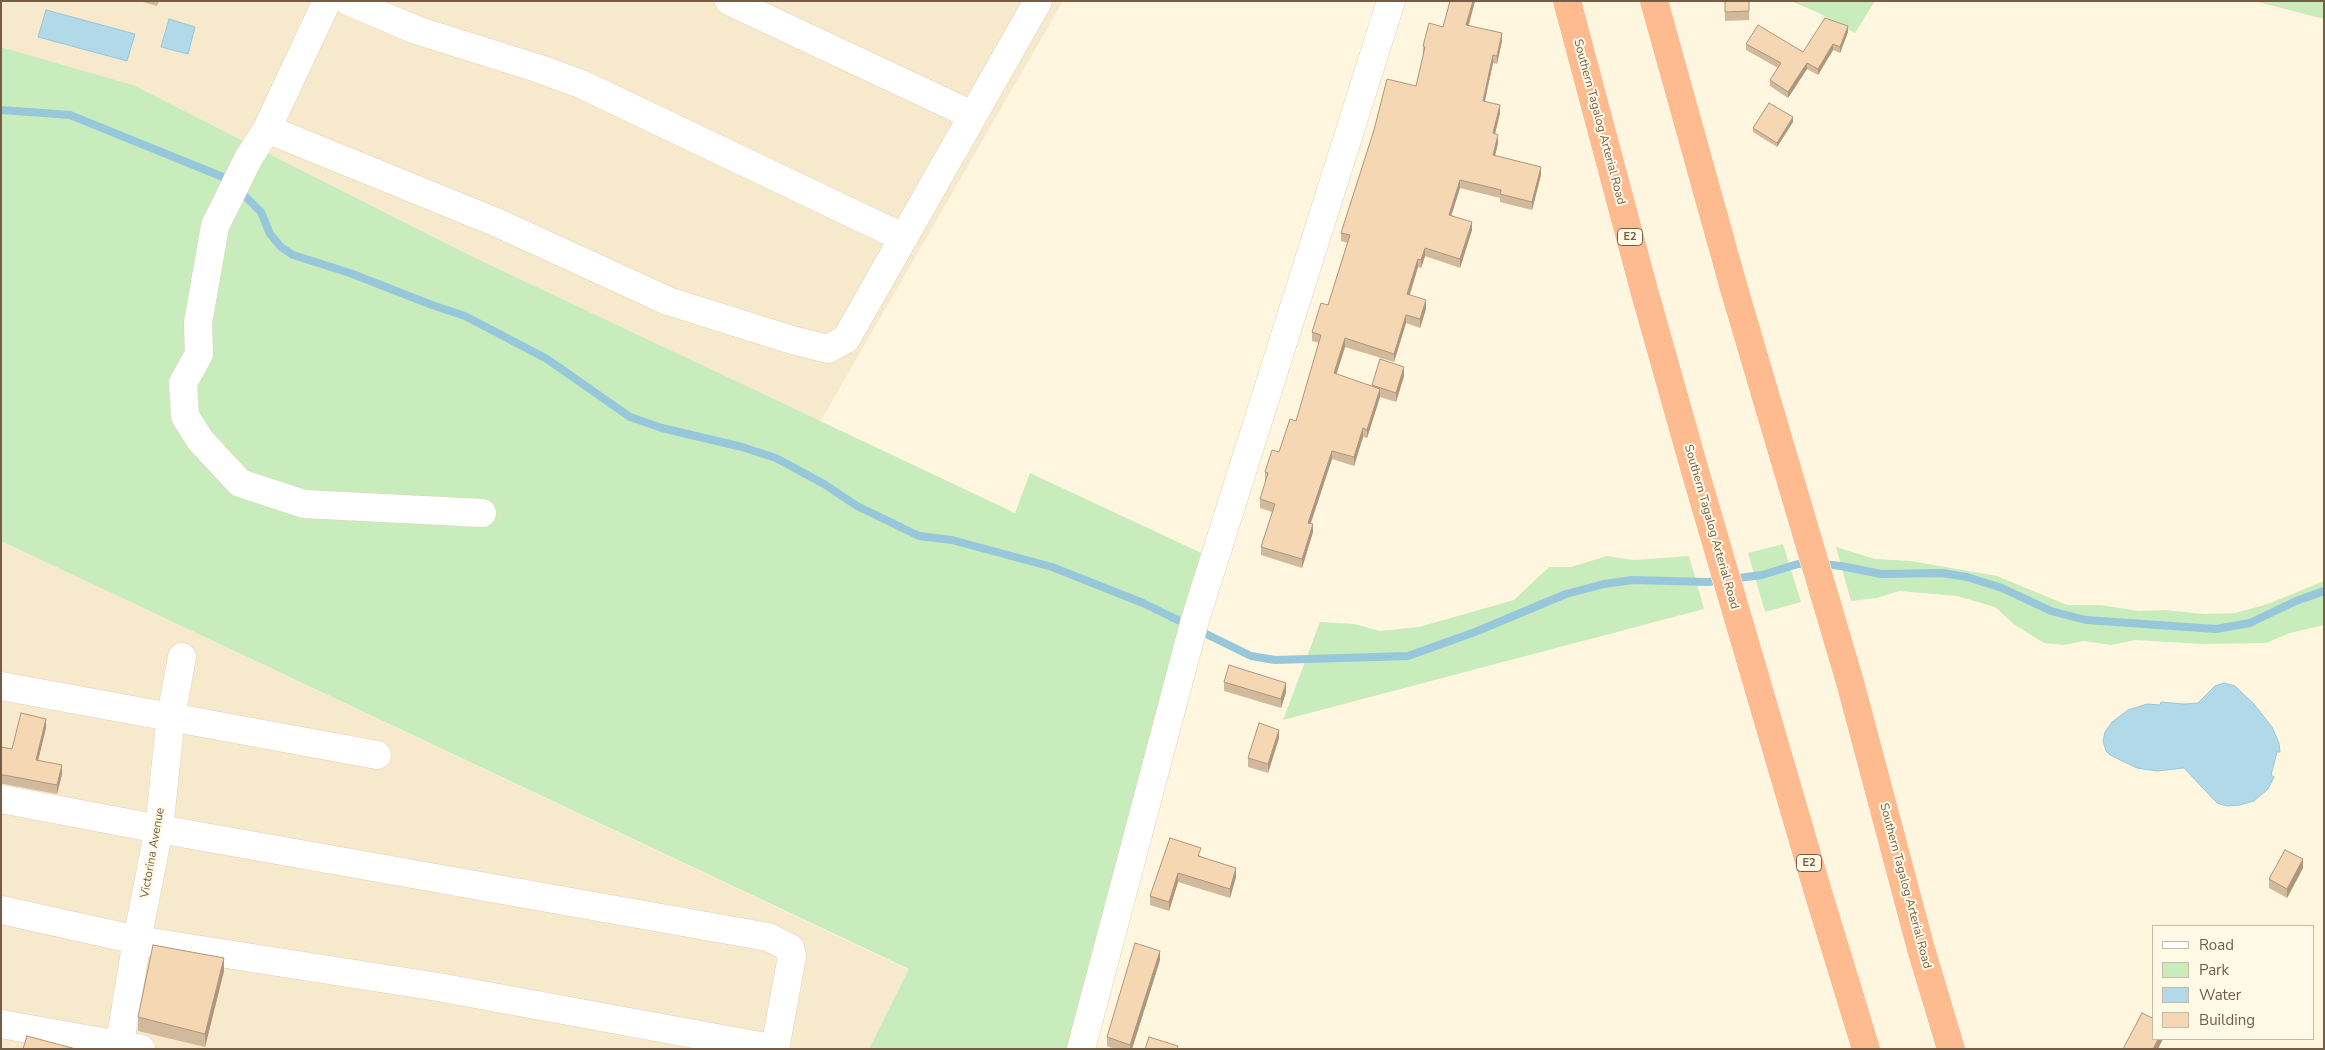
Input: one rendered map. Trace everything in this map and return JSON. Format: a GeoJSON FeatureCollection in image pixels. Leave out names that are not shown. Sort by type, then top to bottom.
{"type":"FeatureCollection","features":[{"type":"Feature","properties":{"kind":"highway","name":"Southern Tagalog Arterial Road"},"geometry":{"type":"LineString","coordinates":[[1568,1],[1644,290],[1695,471],[1866,1049]]}},
{"type":"Feature","properties":{"kind":"highway","name":"Southern Tagalog Arterial Road"},"geometry":{"type":"LineString","coordinates":[[1654,1],[1735,292],[1850,682],[1921,948],[1951,1049]]}},
{"type":"Feature","properties":{"kind":"street"},"geometry":{"type":"LineString","coordinates":[[327,1],[267,129],[248,159],[215,226],[198,322],[199,354],[184,382],[185,416],[200,440],[240,483],[304,504],[482,513]]}},
{"type":"Feature","properties":{"kind":"street"},"geometry":{"type":"LineString","coordinates":[[348,1],[416,30],[537,68],[581,84],[904,238]]}},
{"type":"Feature","properties":{"kind":"street"},"geometry":{"type":"LineString","coordinates":[[729,1],[972,115]]}},
{"type":"Feature","properties":{"kind":"street"},"geometry":{"type":"LineString","coordinates":[[1081,1049],[1192,632],[1391,1]]}},
{"type":"Feature","properties":{"kind":"street"},"geometry":{"type":"LineString","coordinates":[[267,129],[498,223],[668,301],[828,350],[846,339],[1034,2]]}},
{"type":"Feature","properties":{"kind":"street","name":"Victorina Avenue"},"geometry":{"type":"LineString","coordinates":[[127,1047],[137,940],[158,829],[171,716],[182,657]]}},
{"type":"Feature","properties":{"kind":"street"},"geometry":{"type":"LineString","coordinates":[[1,686],[378,754]]}},
{"type":"Feature","properties":{"kind":"street"},"geometry":{"type":"LineString","coordinates":[[1,799],[158,829],[768,937],[790,948],[792,956],[775,1049],[438,987],[137,940],[1,910]]}},
{"type":"Feature","properties":{"kind":"street"},"geometry":{"type":"LineString","coordinates":[[1,1024],[127,1047]]}},
{"type":"Feature","properties":{"kind":"shaded area"},"geometry":{"type":"Polygon","coordinates":[[[1,1],[1063,1],[820,422],[473,257],[133,85],[1,47],[1,1]]]}},
{"type":"Feature","properties":{"kind":"shaded area"},"geometry":{"type":"Polygon","coordinates":[[[1,541],[909,970],[869,1049],[1,1049],[1,541]]]}},
{"type":"Feature","properties":{"kind":"green space"},"geometry":{"type":"Polygon","coordinates":[[[1791,1],[1875,1],[1855,33],[1819,13],[1791,1]]]}},
{"type":"Feature","properties":{"kind":"green space"},"geometry":{"type":"Polygon","coordinates":[[[2254,1],[2324,1],[2324,19],[2254,1]]]}},
{"type":"Feature","properties":{"kind":"green space"},"geometry":{"type":"Polygon","coordinates":[[[1,47],[133,85],[473,257],[1015,513],[1030,473],[1210,557],[1069,1049],[869,1049],[909,969],[1,541],[1,47]]]}},
{"type":"Feature","properties":{"kind":"green space"},"geometry":{"type":"Polygon","coordinates":[[[1783,544],[1801,602],[1765,612],[1748,553],[1783,544]]]}},
{"type":"Feature","properties":{"kind":"green space"},"geometry":{"type":"Polygon","coordinates":[[[1836,547],[1875,559],[1911,561],[1997,576],[2067,605],[2100,605],[2139,611],[2164,610],[2205,614],[2235,613],[2268,604],[2324,581],[2324,625],[2290,633],[2266,643],[2202,644],[2135,640],[2111,645],[2084,641],[2064,645],[2044,643],[2015,625],[1995,607],[1957,596],[1899,591],[1877,598],[1851,601],[1836,547]]]}},
{"type":"Feature","properties":{"kind":"green space"},"geometry":{"type":"Polygon","coordinates":[[[1607,556],[1634,560],[1689,556],[1704,609],[1283,720],[1320,622],[1354,624],[1380,631],[1419,627],[1514,600],[1549,567],[1571,567],[1607,556]]]}},
{"type":"Feature","properties":{"kind":"water"},"geometry":{"type":"Polygon","coordinates":[[[46,10],[135,34],[127,61],[38,37],[46,10]]]}},
{"type":"Feature","properties":{"kind":"water"},"geometry":{"type":"Polygon","coordinates":[[[169,19],[195,27],[188,54],[161,47],[169,19]]]}},
{"type":"Feature","properties":{"kind":"water"},"geometry":{"type":"Polygon","coordinates":[[[2224,683],[2235,686],[2254,704],[2272,727],[2279,743],[2280,752],[2277,752],[2271,775],[2274,777],[2268,789],[2254,801],[2227,806],[2217,803],[2184,768],[2157,771],[2137,768],[2110,755],[2106,751],[2103,741],[2105,732],[2112,722],[2128,710],[2147,704],[2160,705],[2161,702],[2198,703],[2215,686],[2224,683]]]}},
{"type":"Feature","properties":{"kind":"building"},"geometry":{"type":"Polygon","coordinates":[[[1450,1],[1473,1],[1466,25],[1502,33],[1497,56],[1493,55],[1483,101],[1500,105],[1493,133],[1498,135],[1493,155],[1541,167],[1532,202],[1500,194],[1501,190],[1460,180],[1449,215],[1472,222],[1460,259],[1425,248],[1421,260],[1418,259],[1407,294],[1426,300],[1420,319],[1406,315],[1394,354],[1345,338],[1334,373],[1380,389],[1367,430],[1363,428],[1354,457],[1332,451],[1308,523],[1313,524],[1302,559],[1261,547],[1275,504],[1260,499],[1268,473],[1265,472],[1272,450],[1279,452],[1290,419],[1296,421],[1321,335],[1312,332],[1321,303],[1328,305],[1350,235],[1341,233],[1374,130],[1387,79],[1416,86],[1429,23],[1443,27],[1450,1]]]}},
{"type":"Feature","properties":{"kind":"building"},"geometry":{"type":"Polygon","coordinates":[[[1725,1],[1749,1],[1749,11],[1725,12],[1725,1]]]}},
{"type":"Feature","properties":{"kind":"building"},"geometry":{"type":"Polygon","coordinates":[[[1825,18],[1848,26],[1840,47],[1833,44],[1818,69],[1807,63],[1788,92],[1770,80],[1781,63],[1746,44],[1758,25],[1803,52],[1825,18]]]}},
{"type":"Feature","properties":{"kind":"building"},"geometry":{"type":"Polygon","coordinates":[[[1769,103],[1793,117],[1777,143],[1753,128],[1769,103]]]}},
{"type":"Feature","properties":{"kind":"building"},"geometry":{"type":"Polygon","coordinates":[[[1380,359],[1404,367],[1396,393],[1372,385],[1380,359]]]}},
{"type":"Feature","properties":{"kind":"building"},"geometry":{"type":"Polygon","coordinates":[[[1229,665],[1286,683],[1281,699],[1224,682],[1229,665]]]}},
{"type":"Feature","properties":{"kind":"building"},"geometry":{"type":"Polygon","coordinates":[[[21,713],[46,719],[36,760],[62,765],[57,785],[1,775],[1,747],[12,749],[21,713]]]}},
{"type":"Feature","properties":{"kind":"building"},"geometry":{"type":"Polygon","coordinates":[[[1259,723],[1279,730],[1268,764],[1248,758],[1259,723]]]}},
{"type":"Feature","properties":{"kind":"building"},"geometry":{"type":"Polygon","coordinates":[[[1170,838],[1201,848],[1198,856],[1236,868],[1230,889],[1178,873],[1169,902],[1150,896],[1170,838]]]}},
{"type":"Feature","properties":{"kind":"building"},"geometry":{"type":"Polygon","coordinates":[[[2285,850],[2303,859],[2287,889],[2269,879],[2285,850]]]}},
{"type":"Feature","properties":{"kind":"building"},"geometry":{"type":"Polygon","coordinates":[[[1135,943],[1160,951],[1130,1045],[1107,1037],[1135,943]]]}},
{"type":"Feature","properties":{"kind":"building"},"geometry":{"type":"Polygon","coordinates":[[[153,945],[224,958],[205,1034],[138,1017],[153,945]]]}},
{"type":"Feature","properties":{"kind":"building"},"geometry":{"type":"Polygon","coordinates":[[[2142,1013],[2152,1018],[2152,1040],[2158,1040],[2153,1049],[2123,1049],[2142,1013]]]}},
{"type":"Feature","properties":{"kind":"building"},"geometry":{"type":"Polygon","coordinates":[[[27,1036],[76,1049],[23,1049],[27,1036]]]}},
{"type":"Feature","properties":{"kind":"building"},"geometry":{"type":"Polygon","coordinates":[[[1149,1037],[1178,1046],[1177,1049],[1145,1049],[1149,1037]]]}},
{"type":"Feature","properties":{"kind":"waterway"},"geometry":{"type":"LineString","coordinates":[[1,110],[70,115],[223,177],[230,183]]}},
{"type":"Feature","properties":{"kind":"waterway"},"geometry":{"type":"LineString","coordinates":[[239,190],[261,212],[270,234],[281,247],[293,255],[350,273],[465,316],[547,359],[630,417],[662,428],[742,447],[776,458],[824,484],[857,506],[919,536],[952,540],[1052,567],[1143,603],[1251,656],[1275,660],[1408,656],[1475,632],[1566,594],[1604,584],[1633,580],[1708,582],[1762,575],[1798,564],[1841,566],[1881,574],[1942,573],[1967,577],[2002,588],[2051,611],[2086,620],[2216,629],[2250,623],[2296,601],[2324,591]]}}]}
